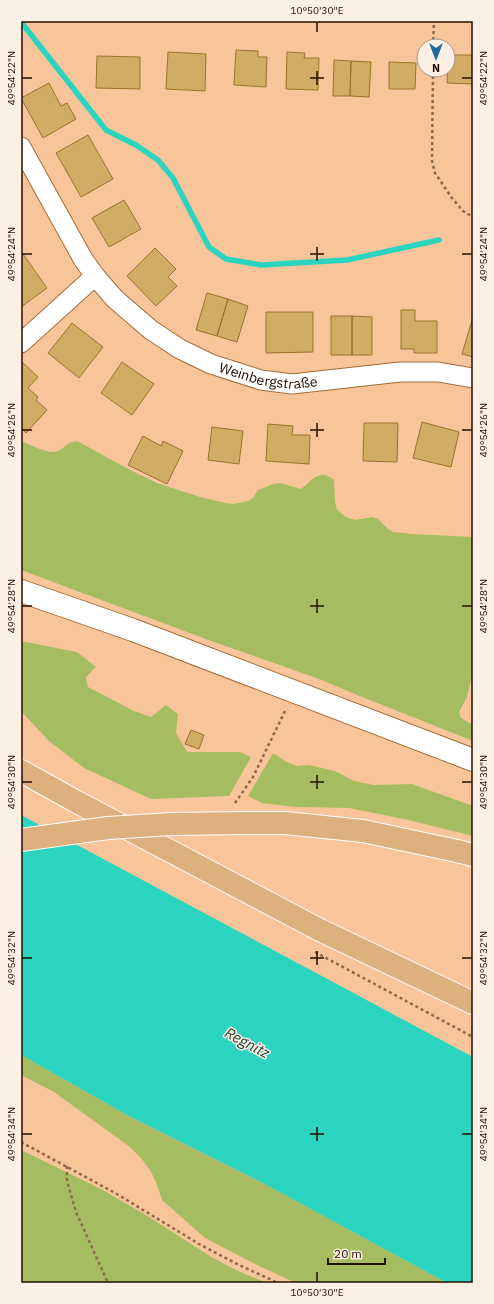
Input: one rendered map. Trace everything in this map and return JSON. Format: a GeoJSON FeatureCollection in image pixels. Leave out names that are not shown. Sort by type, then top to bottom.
{"type":"FeatureCollection","features":[{"type":"Feature","properties":{"kind":"main road"},"geometry":{"type":"LineString","coordinates":[[21,771],[74,801],[320,930],[473,1003]]}},
{"type":"Feature","properties":{"kind":"main road"},"geometry":{"type":"LineString","coordinates":[[21,840],[108,828],[171,824],[238,814],[285,823],[363,831],[473,855]]}},
{"type":"Feature","properties":{"kind":"street","name":"Weinbergstraße"},"geometry":{"type":"LineString","coordinates":[[21,147],[83,258],[95,276],[115,299],[151,330],[180,349],[212,364],[261,380],[292,384],[400,372],[438,372],[473,378]]}},
{"type":"Feature","properties":{"kind":"street"},"geometry":{"type":"LineString","coordinates":[[21,343],[95,276]]}},
{"type":"Feature","properties":{"kind":"street"},"geometry":{"type":"LineString","coordinates":[[21,591],[133,630],[473,760]]}},
{"type":"Feature","properties":{"kind":"path"},"geometry":{"type":"LineString","coordinates":[[433,38],[434,21]]}},
{"type":"Feature","properties":{"kind":"path"},"geometry":{"type":"LineString","coordinates":[[432,78],[432,161],[435,173],[463,211],[473,217]]}},
{"type":"Feature","properties":{"kind":"path"},"geometry":{"type":"LineString","coordinates":[[238,814],[253,777],[294,692]]}},
{"type":"Feature","properties":{"kind":"path"},"geometry":{"type":"LineString","coordinates":[[21,1142],[117,1194],[199,1244],[278,1283]]}},
{"type":"Feature","properties":{"kind":"path"},"geometry":{"type":"LineString","coordinates":[[67,1166],[67,1181],[76,1212],[108,1283]]}},
{"type":"Feature","properties":{"kind":"green space"},"geometry":{"type":"Polygon","coordinates":[[[21,441],[41,450],[50,452],[61,450],[71,442],[79,442],[157,483],[200,497],[234,504],[248,501],[253,498],[258,490],[273,484],[280,483],[301,489],[312,479],[320,475],[329,476],[334,480],[337,510],[346,517],[355,520],[372,517],[378,519],[393,532],[473,537],[473,671],[467,697],[459,712],[461,718],[473,725],[473,741],[319,679],[203,638],[21,570],[21,441]]]}},
{"type":"Feature","properties":{"kind":"green space"},"geometry":{"type":"Polygon","coordinates":[[[21,641],[77,652],[96,667],[86,677],[88,687],[134,711],[151,717],[166,705],[178,714],[176,733],[187,752],[240,752],[251,757],[229,796],[151,799],[84,768],[49,741],[21,711],[21,641]]]}},
{"type":"Feature","properties":{"kind":"green space"},"geometry":{"type":"Polygon","coordinates":[[[273,753],[296,766],[309,765],[335,771],[354,781],[374,785],[412,784],[473,806],[473,836],[409,820],[349,808],[295,807],[262,803],[248,796],[273,753]]]}},
{"type":"Feature","properties":{"kind":"green space"},"geometry":{"type":"Polygon","coordinates":[[[21,1055],[127,1115],[261,1182],[447,1283],[296,1283],[205,1238],[162,1200],[150,1170],[130,1147],[54,1092],[21,1075],[21,1055]]]}},
{"type":"Feature","properties":{"kind":"green space"},"geometry":{"type":"Polygon","coordinates":[[[21,1150],[101,1189],[146,1215],[213,1258],[238,1271],[267,1283],[21,1283],[21,1150]]]}},
{"type":"Feature","properties":{"kind":"water","name":"Regnitz"},"geometry":{"type":"Polygon","coordinates":[[[21,815],[473,1057],[473,1283],[447,1283],[261,1182],[127,1115],[21,1055],[21,815]]]}},
{"type":"Feature","properties":{"kind":"building"},"geometry":{"type":"Polygon","coordinates":[[[236,50],[258,51],[258,57],[267,57],[266,87],[234,85],[236,50]]]}},
{"type":"Feature","properties":{"kind":"building"},"geometry":{"type":"Polygon","coordinates":[[[168,52],[206,54],[205,91],[166,89],[168,52]]]}},
{"type":"Feature","properties":{"kind":"building"},"geometry":{"type":"Polygon","coordinates":[[[287,52],[305,53],[304,58],[319,58],[318,90],[286,89],[287,52]]]}},
{"type":"Feature","properties":{"kind":"building"},"geometry":{"type":"Polygon","coordinates":[[[456,55],[473,55],[473,84],[447,83],[447,78],[456,78],[456,55]]]}},
{"type":"Feature","properties":{"kind":"building"},"geometry":{"type":"Polygon","coordinates":[[[97,56],[140,57],[140,89],[96,88],[97,56]]]}},
{"type":"Feature","properties":{"kind":"building"},"geometry":{"type":"Polygon","coordinates":[[[334,60],[351,61],[350,96],[333,96],[334,60]]]}},
{"type":"Feature","properties":{"kind":"building"},"geometry":{"type":"Polygon","coordinates":[[[351,61],[371,62],[369,97],[350,96],[351,61]]]}},
{"type":"Feature","properties":{"kind":"building"},"geometry":{"type":"Polygon","coordinates":[[[389,62],[416,63],[415,89],[389,89],[389,62]]]}},
{"type":"Feature","properties":{"kind":"building"},"geometry":{"type":"Polygon","coordinates":[[[49,83],[61,106],[67,103],[76,119],[43,138],[21,98],[49,83]]]}},
{"type":"Feature","properties":{"kind":"building"},"geometry":{"type":"Polygon","coordinates":[[[88,135],[113,179],[81,197],[56,153],[88,135]]]}},
{"type":"Feature","properties":{"kind":"building"},"geometry":{"type":"Polygon","coordinates":[[[124,200],[141,229],[109,247],[92,218],[124,200]]]}},
{"type":"Feature","properties":{"kind":"building"},"geometry":{"type":"Polygon","coordinates":[[[155,248],[176,269],[168,277],[177,286],[156,306],[127,276],[155,248]]]}},
{"type":"Feature","properties":{"kind":"building"},"geometry":{"type":"Polygon","coordinates":[[[23,254],[47,288],[21,307],[21,256],[23,254]]]}},
{"type":"Feature","properties":{"kind":"building"},"geometry":{"type":"Polygon","coordinates":[[[207,293],[228,299],[217,336],[196,330],[207,293]]]}},
{"type":"Feature","properties":{"kind":"building"},"geometry":{"type":"Polygon","coordinates":[[[228,299],[248,306],[237,342],[217,336],[228,299]]]}},
{"type":"Feature","properties":{"kind":"building"},"geometry":{"type":"Polygon","coordinates":[[[401,310],[415,310],[415,321],[437,321],[437,353],[414,353],[414,349],[401,349],[401,310]]]}},
{"type":"Feature","properties":{"kind":"building"},"geometry":{"type":"Polygon","coordinates":[[[266,312],[313,312],[313,352],[266,353],[266,312]]]}},
{"type":"Feature","properties":{"kind":"building"},"geometry":{"type":"Polygon","coordinates":[[[331,316],[352,316],[352,355],[331,355],[331,316]]]}},
{"type":"Feature","properties":{"kind":"building"},"geometry":{"type":"Polygon","coordinates":[[[352,316],[372,317],[372,355],[352,355],[352,316]]]}},
{"type":"Feature","properties":{"kind":"building"},"geometry":{"type":"Polygon","coordinates":[[[473,317],[473,357],[462,354],[473,317]]]}},
{"type":"Feature","properties":{"kind":"building"},"geometry":{"type":"Polygon","coordinates":[[[72,323],[103,347],[79,378],[48,353],[72,323]]]}},
{"type":"Feature","properties":{"kind":"building"},"geometry":{"type":"Polygon","coordinates":[[[22,362],[38,377],[28,388],[38,397],[36,400],[47,410],[26,433],[21,428],[22,362]]]}},
{"type":"Feature","properties":{"kind":"building"},"geometry":{"type":"Polygon","coordinates":[[[122,362],[154,384],[132,415],[101,393],[122,362]]]}},
{"type":"Feature","properties":{"kind":"building"},"geometry":{"type":"Polygon","coordinates":[[[422,422],[459,432],[451,467],[413,458],[422,422]]]}},
{"type":"Feature","properties":{"kind":"building"},"geometry":{"type":"Polygon","coordinates":[[[364,423],[398,423],[397,462],[363,461],[364,423]]]}},
{"type":"Feature","properties":{"kind":"building"},"geometry":{"type":"Polygon","coordinates":[[[268,424],[293,426],[292,435],[310,435],[309,464],[266,461],[268,424]]]}},
{"type":"Feature","properties":{"kind":"building"},"geometry":{"type":"Polygon","coordinates":[[[212,427],[243,431],[239,464],[208,460],[212,427]]]}},
{"type":"Feature","properties":{"kind":"building"},"geometry":{"type":"Polygon","coordinates":[[[143,436],[161,446],[163,441],[183,451],[167,484],[128,465],[143,436]]]}},
{"type":"Feature","properties":{"kind":"building"},"geometry":{"type":"Polygon","coordinates":[[[191,730],[204,735],[199,749],[185,744],[191,730]]]}},
{"type":"Feature","properties":{"kind":"waterway"},"geometry":{"type":"LineString","coordinates":[[21,22],[106,130],[136,145],[158,160],[173,178],[209,247],[226,259],[261,265],[347,260],[439,240]]}}]}
